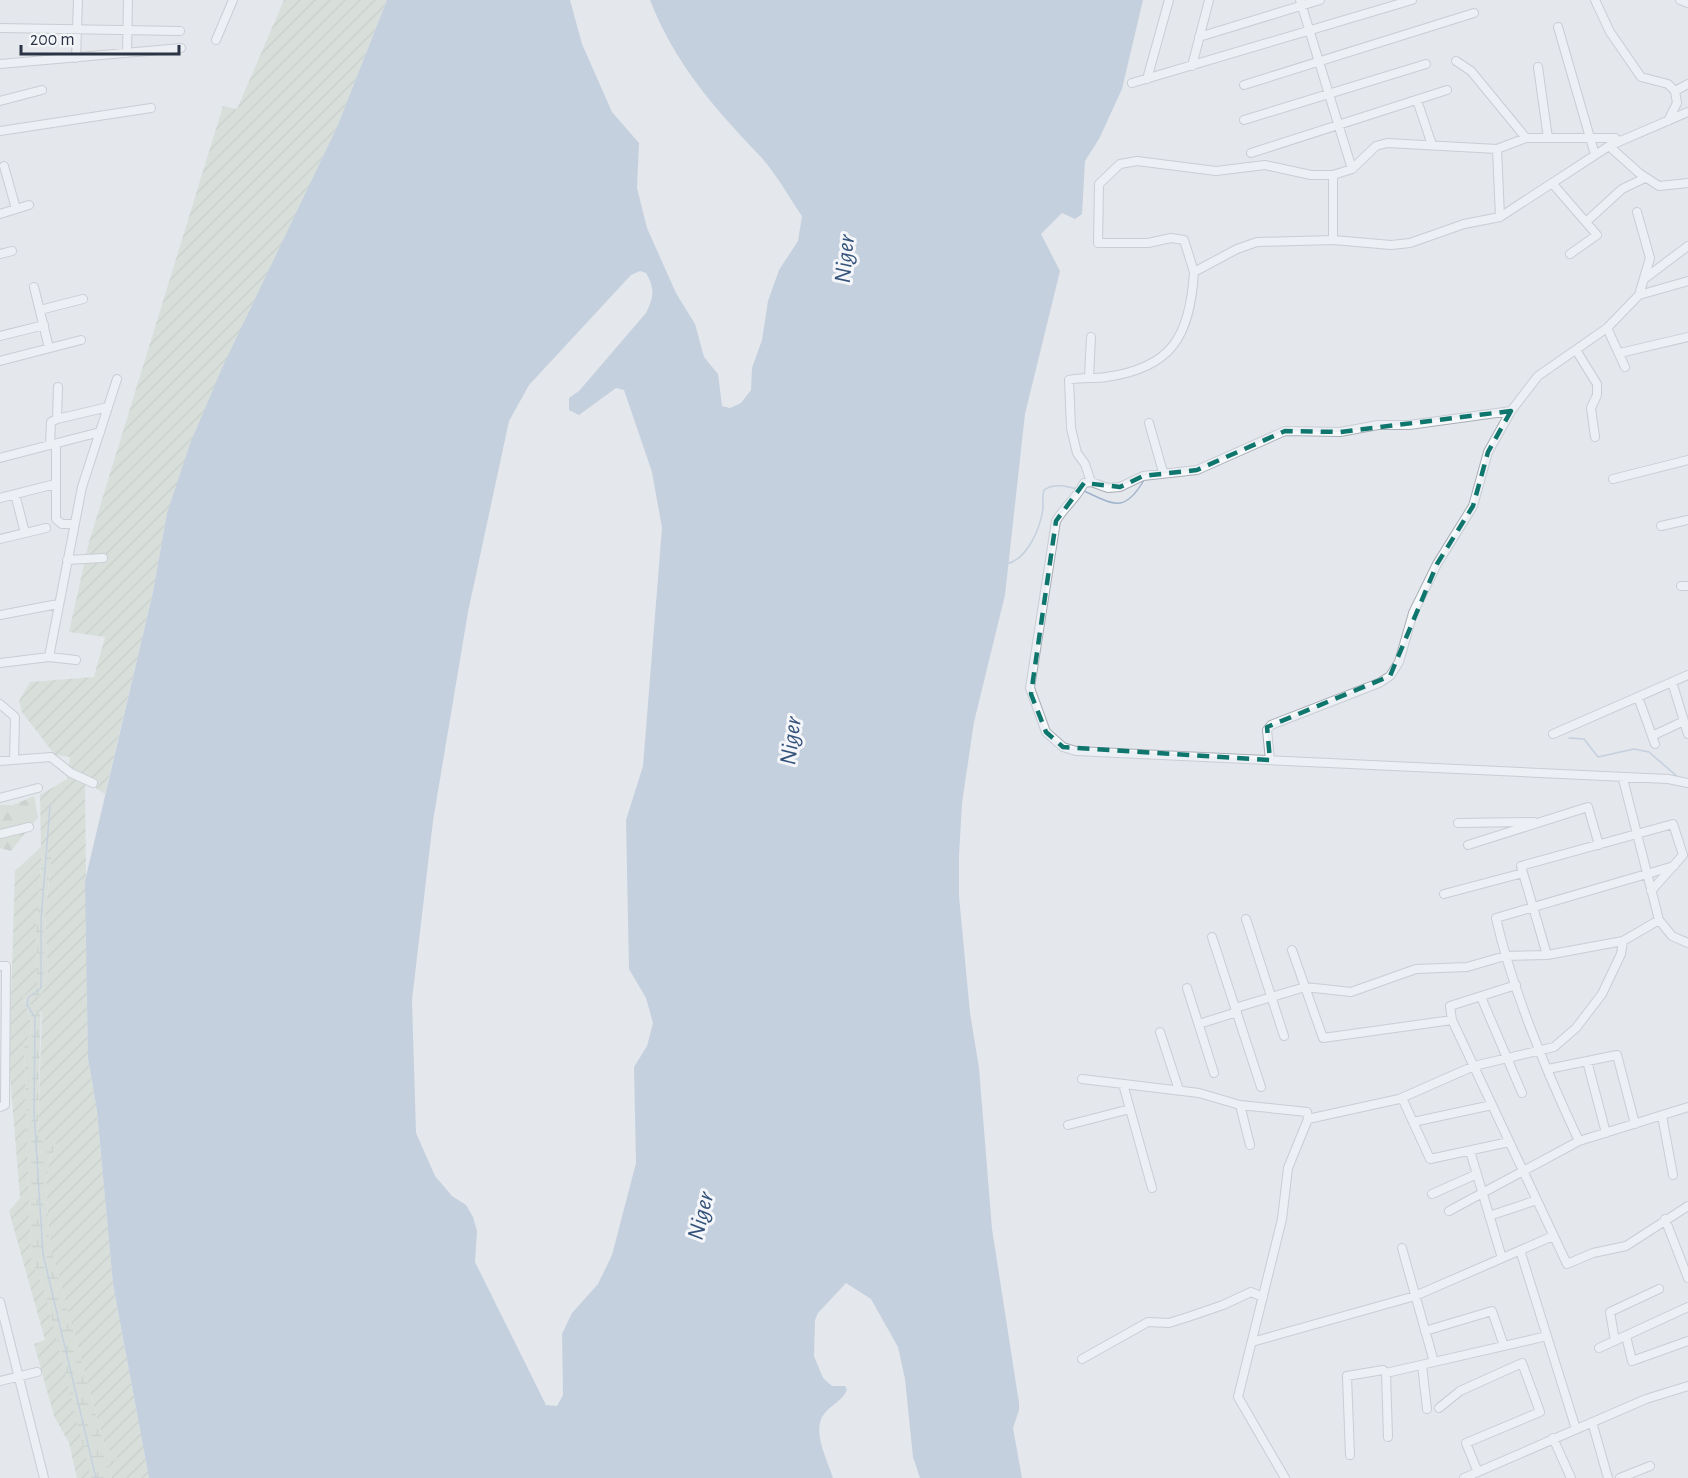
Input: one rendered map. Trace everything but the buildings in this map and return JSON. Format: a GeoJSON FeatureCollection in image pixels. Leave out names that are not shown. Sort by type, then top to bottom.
{"type":"FeatureCollection","features":[{"type":"Feature","properties":{"kind":"street"},"geometry":{"type":"LineString","coordinates":[[76,58],[78,0]]}},
{"type":"Feature","properties":{"kind":"street"},"geometry":{"type":"LineString","coordinates":[[127,53],[128,0]]}},
{"type":"Feature","properties":{"kind":"street"},"geometry":{"type":"LineString","coordinates":[[216,40],[233,0]]}},
{"type":"Feature","properties":{"kind":"street"},"geometry":{"type":"LineString","coordinates":[[1147,79],[1169,0]]}},
{"type":"Feature","properties":{"kind":"street"},"geometry":{"type":"LineString","coordinates":[[1192,66],[1210,0]]}},
{"type":"Feature","properties":{"kind":"street"},"geometry":{"type":"LineString","coordinates":[[1199,37],[1300,3],[1320,0]]}},
{"type":"Feature","properties":{"kind":"street"},"geometry":{"type":"LineString","coordinates":[[1132,83],[1412,0]]}},
{"type":"Feature","properties":{"kind":"street"},"geometry":{"type":"LineString","coordinates":[[1595,0],[1610,32],[1641,77],[1668,84],[1675,90],[1677,103],[1668,121]]}},
{"type":"Feature","properties":{"kind":"street"},"geometry":{"type":"LineString","coordinates":[[1300,3],[1352,170]]}},
{"type":"Feature","properties":{"kind":"street"},"geometry":{"type":"LineString","coordinates":[[1244,85],[1474,13]]}},
{"type":"Feature","properties":{"kind":"street"},"geometry":{"type":"LineString","coordinates":[[1558,27],[1595,155]]}},
{"type":"Feature","properties":{"kind":"street"},"geometry":{"type":"LineString","coordinates":[[0,28],[180,31]]}},
{"type":"Feature","properties":{"kind":"street"},"geometry":{"type":"LineString","coordinates":[[0,64],[181,48]]}},
{"type":"Feature","properties":{"kind":"street"},"geometry":{"type":"LineString","coordinates":[[1456,61],[1470,70],[1526,138]]}},
{"type":"Feature","properties":{"kind":"street"},"geometry":{"type":"LineString","coordinates":[[1244,120],[1426,64]]}},
{"type":"Feature","properties":{"kind":"street"},"geometry":{"type":"LineString","coordinates":[[1538,67],[1548,138]]}},
{"type":"Feature","properties":{"kind":"street"},"geometry":{"type":"LineString","coordinates":[[1675,90],[1688,84]]}},
{"type":"Feature","properties":{"kind":"street"},"geometry":{"type":"LineString","coordinates":[[0,101],[42,90]]}},
{"type":"Feature","properties":{"kind":"street"},"geometry":{"type":"LineString","coordinates":[[1251,153],[1447,90]]}},
{"type":"Feature","properties":{"kind":"street"},"geometry":{"type":"LineString","coordinates":[[1417,100],[1432,145]]}},
{"type":"Feature","properties":{"kind":"street"},"geometry":{"type":"LineString","coordinates":[[0,131],[151,108]]}},
{"type":"Feature","properties":{"kind":"street"},"geometry":{"type":"LineString","coordinates":[[1194,272],[1237,249],[1257,242],[1333,240],[1410,243],[1464,224],[1500,217],[1609,146],[1688,112]]}},
{"type":"Feature","properties":{"kind":"street"},"geometry":{"type":"LineString","coordinates":[[1091,482],[1085,464],[1077,453],[1068,401],[1069,380],[1142,370],[1158,362],[1169,352],[1186,317],[1194,272],[1184,240],[1172,238],[1148,243],[1094,242],[1099,184],[1119,164],[1137,161],[1216,171],[1265,165],[1311,175],[1333,175],[1352,170],[1376,146],[1387,143],[1497,149],[1526,138],[1615,138],[1619,141]]}},
{"type":"Feature","properties":{"kind":"street"},"geometry":{"type":"LineString","coordinates":[[1609,146],[1645,178],[1659,186],[1688,183]]}},
{"type":"Feature","properties":{"kind":"street"},"geometry":{"type":"LineString","coordinates":[[1497,149],[1500,217]]}},
{"type":"Feature","properties":{"kind":"street"},"geometry":{"type":"LineString","coordinates":[[4,166],[16,209]]}},
{"type":"Feature","properties":{"kind":"street"},"geometry":{"type":"LineString","coordinates":[[1333,175],[1333,240]]}},
{"type":"Feature","properties":{"kind":"street"},"geometry":{"type":"LineString","coordinates":[[1586,222],[1623,189],[1645,178]]}},
{"type":"Feature","properties":{"kind":"street"},"geometry":{"type":"LineString","coordinates":[[1552,183],[1597,235],[1570,254]]}},
{"type":"Feature","properties":{"kind":"street"},"geometry":{"type":"LineString","coordinates":[[0,214],[29,206]]}},
{"type":"Feature","properties":{"kind":"street"},"geometry":{"type":"LineString","coordinates":[[1270,760],[1268,730],[1271,725],[1379,683],[1390,676],[1399,662],[1413,613],[1437,564],[1473,506],[1488,452],[1510,411],[1538,376],[1607,328],[1639,295],[1650,258],[1636,212]]}},
{"type":"Feature","properties":{"kind":"street"},"geometry":{"type":"LineString","coordinates":[[1644,279],[1688,246]]}},
{"type":"Feature","properties":{"kind":"street"},"geometry":{"type":"LineString","coordinates":[[0,254],[12,251]]}},
{"type":"Feature","properties":{"kind":"street"},"geometry":{"type":"LineString","coordinates":[[1639,295],[1688,281]]}},
{"type":"Feature","properties":{"kind":"street"},"geometry":{"type":"LineString","coordinates":[[34,287],[50,348]]}},
{"type":"Feature","properties":{"kind":"street"},"geometry":{"type":"LineString","coordinates":[[40,310],[83,299]]}},
{"type":"Feature","properties":{"kind":"street"},"geometry":{"type":"LineString","coordinates":[[0,336],[44,325]]}},
{"type":"Feature","properties":{"kind":"street"},"geometry":{"type":"LineString","coordinates":[[1607,328],[1625,367]]}},
{"type":"Feature","properties":{"kind":"street"},"geometry":{"type":"LineString","coordinates":[[1089,377],[1091,337]]}},
{"type":"Feature","properties":{"kind":"street"},"geometry":{"type":"LineString","coordinates":[[1620,353],[1688,337]]}},
{"type":"Feature","properties":{"kind":"street"},"geometry":{"type":"LineString","coordinates":[[0,361],[81,340]]}},
{"type":"Feature","properties":{"kind":"street"},"geometry":{"type":"LineString","coordinates":[[1576,350],[1598,384],[1597,395],[1591,408],[1595,437]]}},
{"type":"Feature","properties":{"kind":"street"},"geometry":{"type":"LineString","coordinates":[[49,657],[57,604],[82,487],[117,379]]}},
{"type":"Feature","properties":{"kind":"street"},"geometry":{"type":"LineString","coordinates":[[57,419],[58,387]]}},
{"type":"Feature","properties":{"kind":"street"},"geometry":{"type":"LineString","coordinates":[[74,524],[57,523],[51,422],[108,406]]}},
{"type":"Feature","properties":{"kind":"street"},"geometry":{"type":"LineString","coordinates":[[1510,411],[1409,425],[1378,424],[1340,432],[1285,431],[1247,446],[1209,466],[1143,476],[1120,487],[1108,488],[1091,482],[1084,483],[1081,491],[1061,512],[1056,521],[1030,688],[1046,732],[1063,747],[1076,751],[1688,783]]}},
{"type":"Feature","properties":{"kind":"street"},"geometry":{"type":"LineString","coordinates":[[1149,423],[1163,472]]}},
{"type":"Feature","properties":{"kind":"street"},"geometry":{"type":"LineString","coordinates":[[0,458],[100,432]]}},
{"type":"Feature","properties":{"kind":"street"},"geometry":{"type":"LineString","coordinates":[[1613,480],[1688,460]]}},
{"type":"Feature","properties":{"kind":"street"},"geometry":{"type":"LineString","coordinates":[[0,498],[55,484]]}},
{"type":"Feature","properties":{"kind":"street"},"geometry":{"type":"LineString","coordinates":[[15,494],[25,533]]}},
{"type":"Feature","properties":{"kind":"street"},"geometry":{"type":"LineString","coordinates":[[1661,526],[1688,520]]}},
{"type":"Feature","properties":{"kind":"street"},"geometry":{"type":"LineString","coordinates":[[0,539],[46,528]]}},
{"type":"Feature","properties":{"kind":"street"},"geometry":{"type":"LineString","coordinates":[[67,560],[103,558]]}},
{"type":"Feature","properties":{"kind":"street"},"geometry":{"type":"LineString","coordinates":[[0,615],[57,604]]}},
{"type":"Feature","properties":{"kind":"street"},"geometry":{"type":"LineString","coordinates":[[0,663],[49,657],[76,660]]}},
{"type":"Feature","properties":{"kind":"street"},"geometry":{"type":"LineString","coordinates":[[1553,734],[1688,675]]}},
{"type":"Feature","properties":{"kind":"street"},"geometry":{"type":"LineString","coordinates":[[1672,682],[1688,734]]}},
{"type":"Feature","properties":{"kind":"street"},"geometry":{"type":"LineString","coordinates":[[1638,697],[1653,740],[1684,722]]}},
{"type":"Feature","properties":{"kind":"street"},"geometry":{"type":"LineString","coordinates":[[0,704],[15,717],[14,760]]}},
{"type":"Feature","properties":{"kind":"street"},"geometry":{"type":"LineString","coordinates":[[0,761],[51,757],[71,773],[93,783]]}},
{"type":"Feature","properties":{"kind":"street"},"geometry":{"type":"LineString","coordinates":[[1623,779],[1659,920],[1672,936],[1688,943]]}},
{"type":"Feature","properties":{"kind":"street"},"geometry":{"type":"LineString","coordinates":[[0,798],[38,788]]}},
{"type":"Feature","properties":{"kind":"street"},"geometry":{"type":"LineString","coordinates":[[1468,845],[1588,807],[1599,845]]}},
{"type":"Feature","properties":{"kind":"street"},"geometry":{"type":"LineString","coordinates":[[1458,823],[1539,822]]}},
{"type":"Feature","properties":{"kind":"street"},"geometry":{"type":"LineString","coordinates":[[1547,954],[1521,866],[1673,824],[1683,855],[1651,891]]}},
{"type":"Feature","properties":{"kind":"street"},"geometry":{"type":"LineString","coordinates":[[0,834],[29,827]]}},
{"type":"Feature","properties":{"kind":"street"},"geometry":{"type":"LineString","coordinates":[[1579,1141],[1504,956],[1496,918],[1674,866]]}},
{"type":"Feature","properties":{"kind":"street"},"geometry":{"type":"LineString","coordinates":[[1444,894],[1523,873]]}},
{"type":"Feature","properties":{"kind":"street"},"geometry":{"type":"LineString","coordinates":[[1246,919],[1284,1036]]}},
{"type":"Feature","properties":{"kind":"street"},"geometry":{"type":"LineString","coordinates":[[1199,1024],[1305,987],[1351,992],[1416,969],[1467,967],[1504,956],[1547,954],[1623,941],[1659,920]]}},
{"type":"Feature","properties":{"kind":"street"},"geometry":{"type":"LineString","coordinates":[[1212,937],[1261,1087]]}},
{"type":"Feature","properties":{"kind":"street"},"geometry":{"type":"LineString","coordinates":[[1308,1119],[1402,1098],[1474,1066],[1542,1052],[1554,1047],[1576,1028],[1602,994],[1621,954],[1623,941]]}},
{"type":"Feature","properties":{"kind":"street"},"geometry":{"type":"LineString","coordinates":[[1292,950],[1323,1038],[1452,1020]]}},
{"type":"Feature","properties":{"kind":"street"},"geometry":{"type":"LineString","coordinates":[[0,966],[6,966],[7,971],[3,1033],[5,1106],[0,1107]]}},
{"type":"Feature","properties":{"kind":"street"},"geometry":{"type":"LineString","coordinates":[[1516,985],[1450,1006],[1452,1020],[1566,1264],[1593,1253],[1626,1245],[1688,1206]]}},
{"type":"Feature","properties":{"kind":"street"},"geometry":{"type":"LineString","coordinates":[[1187,988],[1214,1073]]}},
{"type":"Feature","properties":{"kind":"street"},"geometry":{"type":"LineString","coordinates":[[1481,996],[1522,1093]]}},
{"type":"Feature","properties":{"kind":"street"},"geometry":{"type":"LineString","coordinates":[[1160,1032],[1179,1090]]}},
{"type":"Feature","properties":{"kind":"street"},"geometry":{"type":"LineString","coordinates":[[1548,1069],[1617,1054],[1635,1124]]}},
{"type":"Feature","properties":{"kind":"street"},"geometry":{"type":"LineString","coordinates":[[1587,1061],[1606,1133]]}},
{"type":"Feature","properties":{"kind":"street"},"geometry":{"type":"LineString","coordinates":[[1082,1079],[1179,1090],[1199,1093],[1240,1105],[1306,1112],[1308,1119],[1288,1168],[1282,1219],[1238,1397],[1285,1478]]}},
{"type":"Feature","properties":{"kind":"street"},"geometry":{"type":"LineString","coordinates":[[1123,1084],[1152,1188]]}},
{"type":"Feature","properties":{"kind":"street"},"geometry":{"type":"LineString","coordinates":[[1402,1098],[1430,1159],[1509,1142]]}},
{"type":"Feature","properties":{"kind":"street"},"geometry":{"type":"LineString","coordinates":[[1240,1105],[1250,1145]]}},
{"type":"Feature","properties":{"kind":"street"},"geometry":{"type":"LineString","coordinates":[[1413,1122],[1492,1105]]}},
{"type":"Feature","properties":{"kind":"street"},"geometry":{"type":"LineString","coordinates":[[1068,1125],[1130,1109]]}},
{"type":"Feature","properties":{"kind":"street"},"geometry":{"type":"LineString","coordinates":[[1449,1211],[1579,1141],[1687,1110]]}},
{"type":"Feature","properties":{"kind":"street"},"geometry":{"type":"LineString","coordinates":[[1662,1116],[1673,1175]]}},
{"type":"Feature","properties":{"kind":"street"},"geometry":{"type":"LineString","coordinates":[[1470,1151],[1502,1258]]}},
{"type":"Feature","properties":{"kind":"street"},"geometry":{"type":"LineString","coordinates":[[1432,1194],[1477,1174]]}},
{"type":"Feature","properties":{"kind":"street"},"geometry":{"type":"LineString","coordinates":[[1489,1216],[1537,1200]]}},
{"type":"Feature","properties":{"kind":"street"},"geometry":{"type":"LineString","coordinates":[[1665,1219],[1688,1278]]}},
{"type":"Feature","properties":{"kind":"street"},"geometry":{"type":"LineString","coordinates":[[1252,1342],[1415,1296],[1553,1236]]}},
{"type":"Feature","properties":{"kind":"street"},"geometry":{"type":"LineString","coordinates":[[1402,1248],[1434,1362]]}},
{"type":"Feature","properties":{"kind":"street"},"geometry":{"type":"LineString","coordinates":[[1678,1252],[1688,1248]]}},
{"type":"Feature","properties":{"kind":"street"},"geometry":{"type":"LineString","coordinates":[[1520,1250],[1576,1429]]}},
{"type":"Feature","properties":{"kind":"street"},"geometry":{"type":"LineString","coordinates":[[1616,1341],[1610,1311],[1659,1289]]}},
{"type":"Feature","properties":{"kind":"street"},"geometry":{"type":"LineString","coordinates":[[1082,1359],[1148,1322],[1169,1323],[1223,1305],[1251,1292],[1263,1297]]}},
{"type":"Feature","properties":{"kind":"street"},"geometry":{"type":"LineString","coordinates":[[0,1302],[44,1478]]}},
{"type":"Feature","properties":{"kind":"street"},"geometry":{"type":"LineString","coordinates":[[1599,1348],[1688,1307]]}},
{"type":"Feature","properties":{"kind":"street"},"geometry":{"type":"LineString","coordinates":[[1425,1331],[1492,1311],[1504,1346]]}},
{"type":"Feature","properties":{"kind":"street"},"geometry":{"type":"LineString","coordinates":[[1350,1455],[1347,1376],[1383,1370],[1386,1373],[1547,1336]]}},
{"type":"Feature","properties":{"kind":"street"},"geometry":{"type":"LineString","coordinates":[[1626,1336],[1632,1361],[1688,1341]]}},
{"type":"Feature","properties":{"kind":"street"},"geometry":{"type":"LineString","coordinates":[[1439,1407],[1460,1391],[1522,1364],[1540,1412],[1466,1443],[1478,1470]]}},
{"type":"Feature","properties":{"kind":"street"},"geometry":{"type":"LineString","coordinates":[[1422,1365],[1427,1409]]}},
{"type":"Feature","properties":{"kind":"street"},"geometry":{"type":"LineString","coordinates":[[0,1381],[37,1372]]}},
{"type":"Feature","properties":{"kind":"street"},"geometry":{"type":"LineString","coordinates":[[1386,1373],[1388,1437]]}},
{"type":"Feature","properties":{"kind":"street"},"geometry":{"type":"LineString","coordinates":[[1464,1478],[1646,1399],[1688,1386]]}},
{"type":"Feature","properties":{"kind":"street"},"geometry":{"type":"LineString","coordinates":[[1592,1422],[1608,1478]]}},
{"type":"Feature","properties":{"kind":"street"},"geometry":{"type":"LineString","coordinates":[[1553,1438],[1571,1478]]}},
{"type":"Feature","properties":{"kind":"street"},"geometry":{"type":"LineString","coordinates":[[1620,1478],[1650,1466]]}},
{"type":"Feature","properties":{"kind":"highlighted area"},"geometry":{"type":"Polygon","coordinates":[[[1511,411],[1488,452],[1473,506],[1437,564],[1390,676],[1267,727],[1270,760],[1063,747],[1046,732],[1031,694],[1056,521],[1084,483],[1120,487],[1143,476],[1197,470],[1285,431],[1340,432],[1511,411]]]}},
{"type":"Feature","properties":{"kind":"green space"},"geometry":{"type":"Polygon","coordinates":[[[284,0],[387,0],[337,127],[282,244],[167,513],[153,592],[105,794],[85,781],[88,1058],[97,1111],[113,1284],[149,1478],[112,1478],[109,1464],[118,1458],[105,1447],[50,1244],[46,1186],[50,1157],[59,1144],[47,1142],[38,1132],[42,1012],[32,1009],[30,1004],[34,997],[41,996],[48,973],[45,917],[52,853],[42,851],[36,924],[37,987],[23,996],[32,1028],[24,1047],[31,1259],[44,1289],[89,1470],[90,1478],[77,1478],[69,1443],[54,1416],[34,1344],[45,1340],[9,1211],[20,1198],[9,1063],[15,871],[41,847],[40,795],[67,779],[70,757],[55,755],[22,712],[19,701],[30,682],[94,677],[105,637],[69,632],[89,542],[223,106],[237,109],[284,0]]]}},
{"type":"Feature","properties":{"kind":"green space"},"geometry":{"type":"Polygon","coordinates":[[[34,796],[38,817],[11,851],[0,848],[0,805],[13,805],[34,796]]]}},
{"type":"Feature","properties":{"kind":"green space"},"geometry":{"type":"Polygon","coordinates":[[[42,851],[52,852],[45,917],[48,973],[41,996],[38,1132],[59,1144],[50,1157],[46,1186],[50,1244],[105,1447],[119,1458],[109,1464],[112,1478],[90,1478],[44,1289],[31,1259],[24,1047],[32,1028],[23,995],[37,987],[36,924],[42,851]]]}},
{"type":"Feature","properties":{"kind":"water","name":"Niger"},"geometry":{"type":"Polygon","coordinates":[[[387,0],[570,0],[582,44],[612,112],[639,143],[637,188],[647,228],[676,293],[695,324],[704,357],[718,374],[722,406],[730,408],[741,403],[751,390],[752,368],[762,340],[768,301],[779,270],[798,241],[802,216],[777,177],[711,102],[683,64],[650,0],[1143,0],[1122,89],[1099,139],[1085,161],[1082,214],[1075,219],[1062,213],[1041,234],[1060,271],[1025,414],[1005,595],[974,722],[962,803],[959,896],[970,1013],[979,1068],[992,1229],[1019,1403],[1013,1428],[1022,1478],[920,1478],[913,1457],[905,1379],[898,1347],[871,1299],[846,1283],[818,1313],[815,1320],[814,1356],[823,1378],[832,1386],[845,1386],[847,1390],[820,1421],[820,1437],[833,1478],[149,1478],[113,1284],[97,1111],[88,1058],[85,881],[153,592],[167,513],[190,444],[222,368],[337,127],[387,0]],[[640,271],[631,275],[529,385],[509,421],[468,612],[433,821],[412,1000],[416,1133],[435,1176],[452,1196],[466,1205],[473,1217],[477,1231],[475,1262],[546,1405],[557,1406],[563,1395],[562,1334],[572,1313],[598,1284],[612,1255],[636,1163],[634,1067],[647,1046],[653,1023],[646,998],[629,969],[626,820],[643,766],[662,528],[652,472],[624,390],[616,388],[579,415],[569,410],[569,398],[579,391],[646,313],[652,293],[651,283],[646,273],[640,271]]]}},
{"type":"Feature","properties":{"kind":"waterway"},"geometry":{"type":"LineString","coordinates":[[1084,491],[1103,500],[1125,502],[1131,498],[1144,480]]}},
{"type":"Feature","properties":{"kind":"waterway"},"geometry":{"type":"LineString","coordinates":[[1006,564],[1020,557],[1036,534],[1043,509],[1044,490],[1056,486],[1077,489]]}},
{"type":"Feature","properties":{"kind":"waterway"},"geometry":{"type":"LineString","coordinates":[[1569,738],[1584,739],[1598,757],[1634,749],[1649,752],[1679,778]]}},
{"type":"Feature","properties":{"kind":"waterway"},"geometry":{"type":"LineString","coordinates":[[50,806],[41,920],[41,988],[28,998],[27,1005],[35,1017],[34,1112],[43,1254],[96,1478]]}}]}
